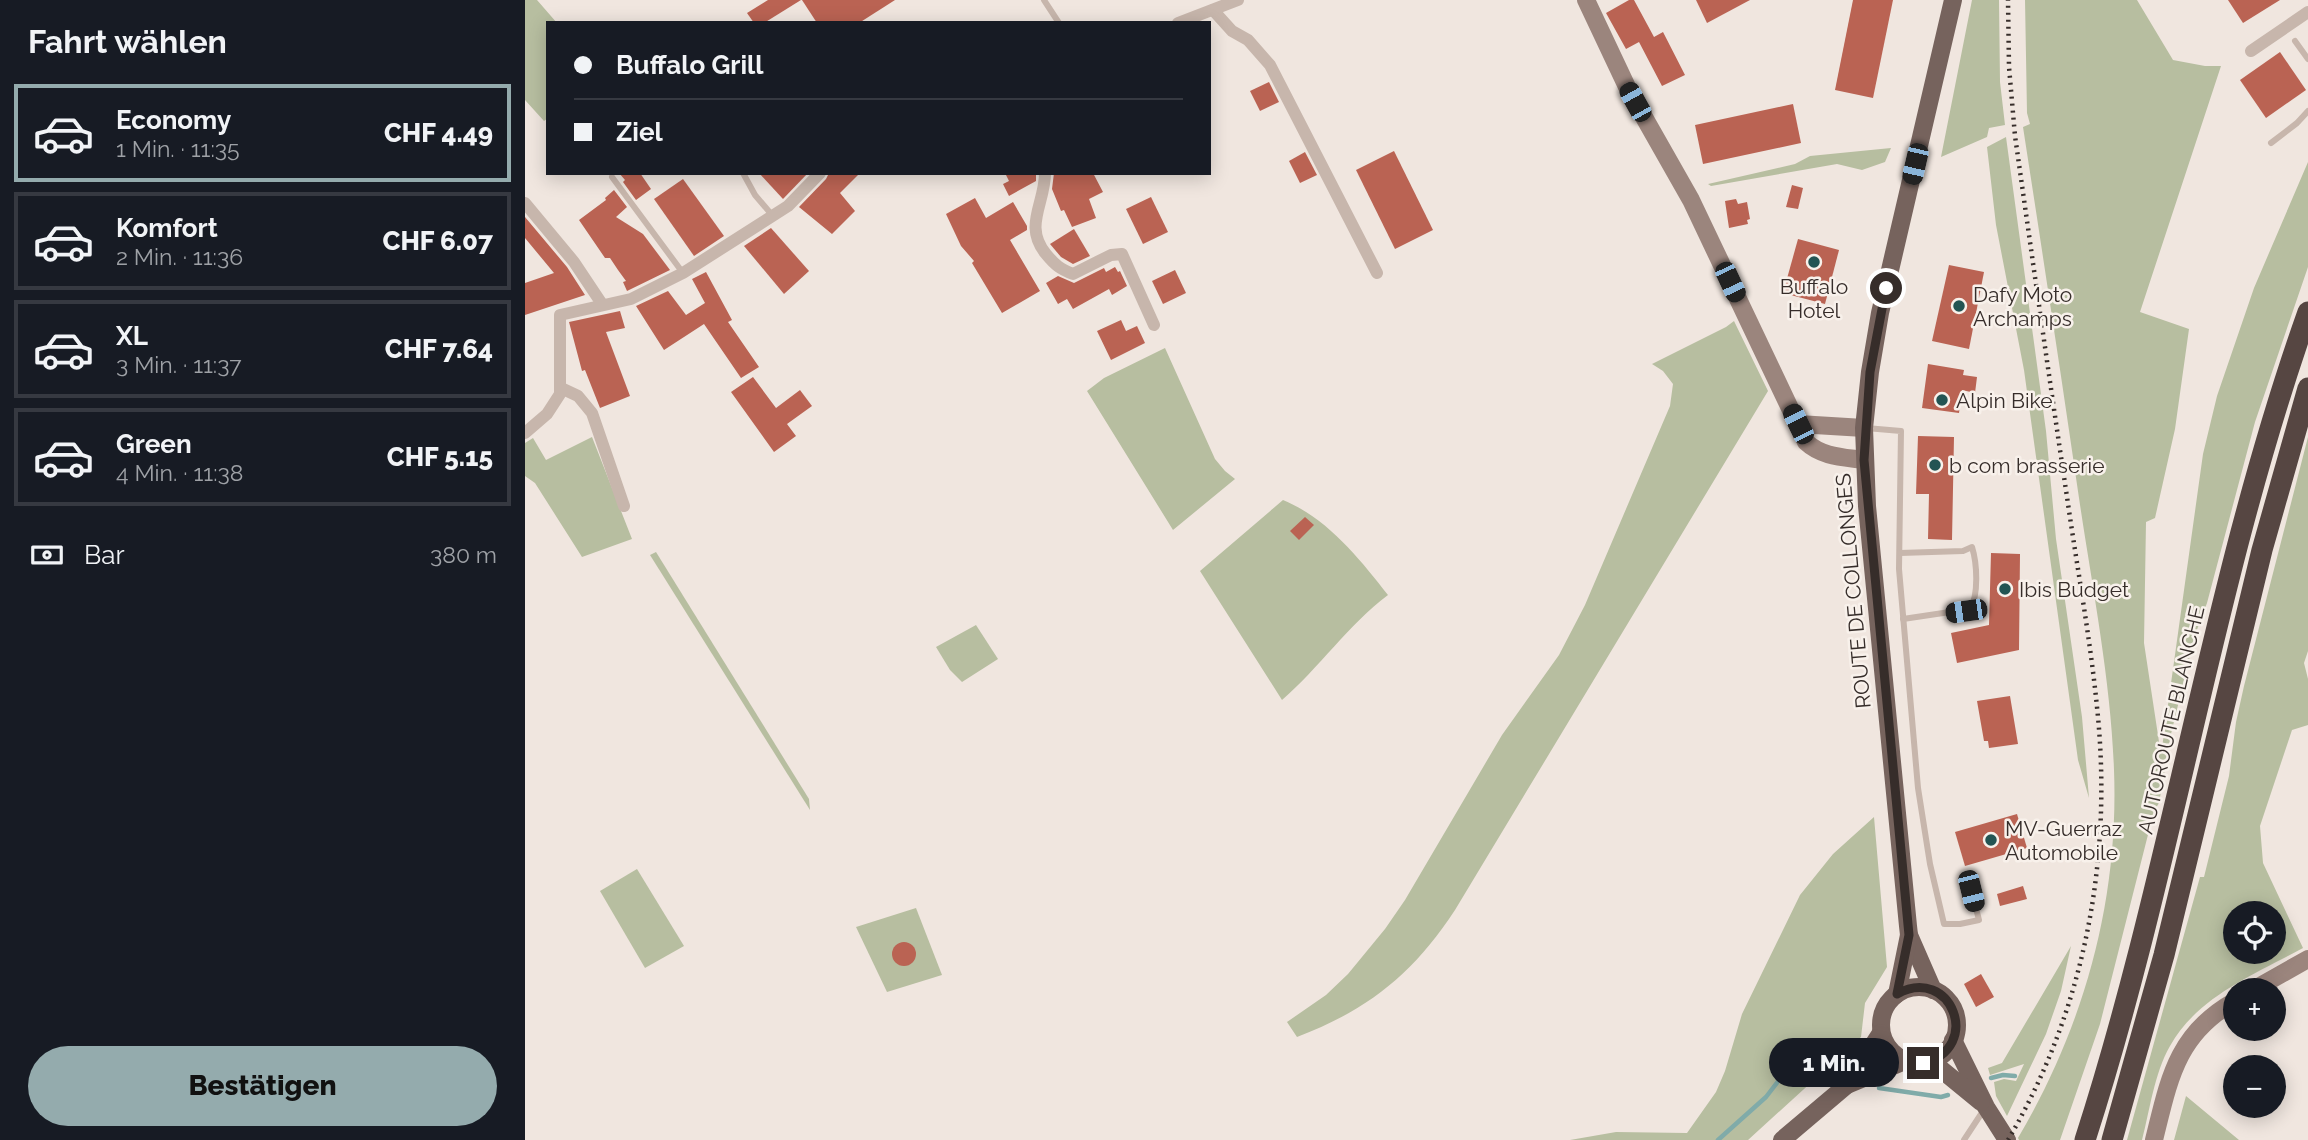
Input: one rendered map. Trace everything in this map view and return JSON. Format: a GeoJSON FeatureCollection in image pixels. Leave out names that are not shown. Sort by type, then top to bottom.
{"type":"FeatureCollection","features":[{"type":"Feature","properties":{"kind":"highway","name":"AUTOROUTE BLANCHE"},"geometry":{"type":"LineString","coordinates":[[2085,1140],[2140,950],[2238,544],[2278,401],[2308,312]]}},
{"type":"Feature","properties":{"kind":"highway"},"geometry":{"type":"LineString","coordinates":[[2112,1140],[2164,955],[2262,550],[2308,388]]}},
{"type":"Feature","properties":{"kind":"main road","name":"ROUTE DE COLLONGES"},"geometry":{"type":"LineString","coordinates":[[1897,994],[1909,935],[1864,460],[1864,428],[1880,313],[1953,0]]}},
{"type":"Feature","properties":{"kind":"main road","name":"ROUTE DE COLLONGES"},"geometry":{"type":"LineString","coordinates":[[1909,935],[1933,990]]}},
{"type":"Feature","properties":{"kind":"main road"},"geometry":{"type":"LineString","coordinates":[[1917,987],[1933,990],[1945,998],[1953,1010],[1956,1025],[1953,1040],[1944,1053],[1931,1061],[1905,1061],[1888,1048],[1881,1033],[1882,1015],[1897,994],[1917,987]]}},
{"type":"Feature","properties":{"kind":"main road"},"geometry":{"type":"LineString","coordinates":[[1782,1140],[1847,1085],[1881,1033]]}},
{"type":"Feature","properties":{"kind":"main road"},"geometry":{"type":"LineString","coordinates":[[1953,1040],[1986,1107],[2007,1140]]}},
{"type":"Feature","properties":{"kind":"main road"},"geometry":{"type":"LineString","coordinates":[[1847,1085],[1905,1061]]}},
{"type":"Feature","properties":{"kind":"main road"},"geometry":{"type":"LineString","coordinates":[[1931,1061],[1986,1107]]}},
{"type":"Feature","properties":{"kind":"street"},"geometry":{"type":"LineString","coordinates":[[1183,21],[1238,0]]}},
{"type":"Feature","properties":{"kind":"street"},"geometry":{"type":"LineString","coordinates":[[1586,0],[1628,89],[1691,200],[1806,442],[1813,449],[1828,455],[1864,460]]}},
{"type":"Feature","properties":{"kind":"street"},"geometry":{"type":"LineString","coordinates":[[1213,10],[1232,31],[1248,40],[1270,65],[1377,273]]}},
{"type":"Feature","properties":{"kind":"street"},"geometry":{"type":"LineString","coordinates":[[2251,51],[2308,12]]}},
{"type":"Feature","properties":{"kind":"street"},"geometry":{"type":"LineString","coordinates":[[525,433],[547,414],[558,399],[561,388],[560,315],[631,299],[683,274],[773,217],[794,201],[818,175]]}},
{"type":"Feature","properties":{"kind":"street"},"geometry":{"type":"LineString","coordinates":[[1045,175],[1034,232],[1040,247],[1057,268],[1073,274],[1111,255],[1122,254],[1154,326]]}},
{"type":"Feature","properties":{"kind":"street"},"geometry":{"type":"LineString","coordinates":[[525,203],[574,262],[602,304]]}},
{"type":"Feature","properties":{"kind":"street"},"geometry":{"type":"LineString","coordinates":[[561,388],[578,396],[591,413],[624,506]]}},
{"type":"Feature","properties":{"kind":"street"},"geometry":{"type":"LineString","coordinates":[[1798,424],[1864,428]]}},
{"type":"Feature","properties":{"kind":"street"},"geometry":{"type":"LineString","coordinates":[[2274,978],[2308,959]]}},
{"type":"Feature","properties":{"kind":"street"},"geometry":{"type":"LineString","coordinates":[[2154,1140],[2172,1069],[2197,1029],[2223,1008]]}},
{"type":"Feature","properties":{"kind":"lane"},"geometry":{"type":"LineString","coordinates":[[1044,0],[1058,21]]}},
{"type":"Feature","properties":{"kind":"lane"},"geometry":{"type":"LineString","coordinates":[[2295,41],[2308,59]]}},
{"type":"Feature","properties":{"kind":"lane"},"geometry":{"type":"LineString","coordinates":[[2271,142],[2297,123],[2308,111]]}},
{"type":"Feature","properties":{"kind":"lane"},"geometry":{"type":"LineString","coordinates":[[744,175],[755,195],[773,217]]}},
{"type":"Feature","properties":{"kind":"lane"},"geometry":{"type":"LineString","coordinates":[[612,177],[683,274]]}},
{"type":"Feature","properties":{"kind":"lane"},"geometry":{"type":"LineString","coordinates":[[1864,428],[1901,431],[1900,553],[1903,619],[1921,817],[1944,924],[1979,920],[1970,885]]}},
{"type":"Feature","properties":{"kind":"lane"},"geometry":{"type":"LineString","coordinates":[[1900,553],[1963,551],[1972,547],[1975,556],[1973,602],[1969,609],[1903,619]]}},
{"type":"Feature","properties":{"kind":"lane"},"geometry":{"type":"LineString","coordinates":[[1964,1140],[1986,1107]]}},
{"type":"Feature","properties":{"kind":"green space"},"geometry":{"type":"Polygon","coordinates":[[[525,0],[537,0],[555,21],[546,21],[546,120],[544,121],[525,100],[525,0]]]}},
{"type":"Feature","properties":{"kind":"green space"},"geometry":{"type":"Polygon","coordinates":[[[1972,0],[1999,0],[2000,82],[2005,125],[1989,128],[1987,137],[1941,157],[1972,0]]]}},
{"type":"Feature","properties":{"kind":"green space"},"geometry":{"type":"Polygon","coordinates":[[[2025,0],[2137,0],[2173,60],[2221,66],[2140,312],[2189,329],[2175,429],[2155,518],[2146,522],[2144,643],[2161,755],[2203,454],[2217,396],[2254,288],[2308,162],[2308,267],[2255,422],[2207,603],[2195,635],[2171,734],[2159,803],[2154,811],[2100,1024],[2060,1140],[2018,1138],[2062,1052],[2093,961],[2110,867],[2114,770],[2100,634],[2023,127],[2030,124],[2027,113],[2025,0]]]}},
{"type":"Feature","properties":{"kind":"green space"},"geometry":{"type":"Polygon","coordinates":[[[2006,137],[2046,431],[2056,539],[2082,717],[2089,798],[2078,760],[2024,370],[1996,225],[1987,147],[2006,137]]]}},
{"type":"Feature","properties":{"kind":"green space"},"geometry":{"type":"Polygon","coordinates":[[[1891,148],[1885,162],[1862,170],[1837,164],[1711,186],[1708,184],[1795,164],[1810,156],[1891,148]]]}},
{"type":"Feature","properties":{"kind":"green space"},"geometry":{"type":"Polygon","coordinates":[[[1734,321],[1768,391],[1455,910],[1423,953],[1387,987],[1346,1015],[1297,1037],[1287,1022],[1326,995],[1348,974],[1385,929],[1405,900],[1502,735],[1559,655],[1585,605],[1670,406],[1673,384],[1663,371],[1652,364],[1734,321]]]}},
{"type":"Feature","properties":{"kind":"green space"},"geometry":{"type":"Polygon","coordinates":[[[1165,348],[1215,459],[1235,479],[1173,530],[1087,391],[1104,378],[1165,348]]]}},
{"type":"Feature","properties":{"kind":"green space"},"geometry":{"type":"Polygon","coordinates":[[[592,437],[632,539],[582,557],[535,483],[525,476],[525,443],[533,438],[546,460],[592,437]]]}},
{"type":"Feature","properties":{"kind":"green space"},"geometry":{"type":"Polygon","coordinates":[[[2308,437],[2308,651],[2304,663],[2308,679],[2308,725],[2292,730],[2260,826],[2263,863],[2281,901],[2223,901],[2223,964],[2272,964],[2245,978],[2223,978],[2223,992],[2196,1013],[2170,1046],[2160,1068],[2142,1140],[2127,1140],[2200,877],[2204,877],[2229,776],[2236,722],[2308,437]]]}},
{"type":"Feature","properties":{"kind":"green space"},"geometry":{"type":"Polygon","coordinates":[[[1283,500],[1328,528],[1354,553],[1388,595],[1360,619],[1282,700],[1200,571],[1283,500]]]}},
{"type":"Feature","properties":{"kind":"green space"},"geometry":{"type":"Polygon","coordinates":[[[656,552],[809,799],[810,810],[650,555],[656,552]]]}},
{"type":"Feature","properties":{"kind":"green space"},"geometry":{"type":"Polygon","coordinates":[[[976,625],[998,659],[962,682],[950,670],[936,647],[976,625]]]}},
{"type":"Feature","properties":{"kind":"green space"},"geometry":{"type":"Polygon","coordinates":[[[1874,817],[1887,967],[1865,1003],[1861,1037],[1748,1140],[1570,1140],[1616,1132],[1687,1133],[1716,1092],[1742,1014],[1800,895],[1833,854],[1874,817]]]}},
{"type":"Feature","properties":{"kind":"green space"},"geometry":{"type":"Polygon","coordinates":[[[637,869],[684,946],[645,968],[600,891],[637,869]]]}},
{"type":"Feature","properties":{"kind":"green space"},"geometry":{"type":"Polygon","coordinates":[[[916,908],[942,975],[887,992],[856,927],[916,908]]]}},
{"type":"Feature","properties":{"kind":"green space"},"geometry":{"type":"Polygon","coordinates":[[[2286,912],[2303,948],[2286,957],[2286,912]]]}},
{"type":"Feature","properties":{"kind":"green space"},"geometry":{"type":"Polygon","coordinates":[[[2071,946],[2061,991],[2046,1034],[2007,1116],[1996,1096],[1994,1082],[2004,1079],[2016,1081],[2024,1064],[1990,1075],[1988,1068],[2002,1063],[2071,946]]]}},
{"type":"Feature","properties":{"kind":"green space"},"geometry":{"type":"Polygon","coordinates":[[[2186,1096],[2239,1140],[2174,1140],[2186,1096]]]}},
{"type":"Feature","properties":{"kind":"building"},"geometry":{"type":"Polygon","coordinates":[[[768,0],[801,0],[767,21],[753,21],[747,13],[768,0]]]}},
{"type":"Feature","properties":{"kind":"building"},"geometry":{"type":"Polygon","coordinates":[[[802,0],[895,0],[862,21],[816,21],[802,0]]]}},
{"type":"Feature","properties":{"kind":"building"},"geometry":{"type":"Polygon","coordinates":[[[1629,0],[1634,0],[1654,37],[1663,32],[1685,75],[1662,86],[1639,42],[1626,49],[1606,13],[1629,0]]]}},
{"type":"Feature","properties":{"kind":"building"},"geometry":{"type":"Polygon","coordinates":[[[1696,0],[1750,0],[1707,23],[1696,0]]]}},
{"type":"Feature","properties":{"kind":"building"},"geometry":{"type":"Polygon","coordinates":[[[1853,0],[1893,0],[1873,98],[1835,90],[1853,0]]]}},
{"type":"Feature","properties":{"kind":"building"},"geometry":{"type":"Polygon","coordinates":[[[2228,0],[2280,0],[2243,23],[2228,0]]]}},
{"type":"Feature","properties":{"kind":"building"},"geometry":{"type":"Polygon","coordinates":[[[2280,52],[2306,90],[2266,118],[2240,80],[2280,52]]]}},
{"type":"Feature","properties":{"kind":"building"},"geometry":{"type":"Polygon","coordinates":[[[1269,82],[1279,102],[1260,111],[1250,91],[1269,82]]]}},
{"type":"Feature","properties":{"kind":"building"},"geometry":{"type":"Polygon","coordinates":[[[1793,104],[1801,143],[1703,164],[1695,125],[1793,104]]]}},
{"type":"Feature","properties":{"kind":"building"},"geometry":{"type":"Polygon","coordinates":[[[1394,151],[1433,230],[1395,249],[1356,170],[1394,151]]]}},
{"type":"Feature","properties":{"kind":"building"},"geometry":{"type":"Polygon","coordinates":[[[1305,152],[1317,175],[1300,183],[1289,161],[1305,152]]]}},
{"type":"Feature","properties":{"kind":"building"},"geometry":{"type":"Polygon","coordinates":[[[621,175],[641,175],[651,189],[636,200],[623,182],[625,180],[621,175]]]}},
{"type":"Feature","properties":{"kind":"building"},"geometry":{"type":"Polygon","coordinates":[[[761,175],[806,175],[783,199],[761,175]]]}},
{"type":"Feature","properties":{"kind":"building"},"geometry":{"type":"Polygon","coordinates":[[[828,175],[858,175],[840,193],[855,211],[832,234],[799,207],[828,175]]]}},
{"type":"Feature","properties":{"kind":"building"},"geometry":{"type":"Polygon","coordinates":[[[1006,175],[1036,175],[1036,181],[1009,196],[1003,184],[1009,181],[1006,175]]]}},
{"type":"Feature","properties":{"kind":"building"},"geometry":{"type":"Polygon","coordinates":[[[1054,175],[1094,175],[1103,192],[1089,199],[1096,218],[1072,227],[1064,210],[1061,211],[1052,189],[1054,175]]]}},
{"type":"Feature","properties":{"kind":"building"},"geometry":{"type":"Polygon","coordinates":[[[683,179],[724,236],[694,256],[654,199],[683,179]]]}},
{"type":"Feature","properties":{"kind":"building"},"geometry":{"type":"Polygon","coordinates":[[[1792,185],[1803,188],[1798,209],[1786,207],[1792,185]]]}},
{"type":"Feature","properties":{"kind":"building"},"geometry":{"type":"Polygon","coordinates":[[[614,190],[627,207],[616,217],[643,234],[670,270],[627,291],[623,282],[626,281],[610,258],[605,258],[579,220],[606,200],[614,190]]]}},
{"type":"Feature","properties":{"kind":"building"},"geometry":{"type":"Polygon","coordinates":[[[1151,197],[1168,232],[1143,244],[1126,209],[1151,197]]]}},
{"type":"Feature","properties":{"kind":"building"},"geometry":{"type":"Polygon","coordinates":[[[975,198],[986,218],[1013,202],[1027,226],[1027,230],[1010,240],[1040,291],[1002,313],[972,263],[974,261],[961,246],[946,214],[975,198]]]}},
{"type":"Feature","properties":{"kind":"building"},"geometry":{"type":"Polygon","coordinates":[[[1736,199],[1738,204],[1747,202],[1750,219],[1747,220],[1748,224],[1729,228],[1725,201],[1736,199]]]}},
{"type":"Feature","properties":{"kind":"building"},"geometry":{"type":"Polygon","coordinates":[[[525,217],[567,267],[585,295],[525,315],[525,283],[554,273],[525,238],[525,217]]]}},
{"type":"Feature","properties":{"kind":"building"},"geometry":{"type":"Polygon","coordinates":[[[771,228],[809,271],[784,294],[744,246],[771,228]]]}},
{"type":"Feature","properties":{"kind":"building"},"geometry":{"type":"Polygon","coordinates":[[[1074,229],[1090,256],[1073,264],[1061,257],[1050,244],[1074,229]]]}},
{"type":"Feature","properties":{"kind":"building","name":"Buffalo Hotel"},"geometry":{"type":"Polygon","coordinates":[[[1798,239],[1839,250],[1825,304],[1783,293],[1798,239]]]}},
{"type":"Feature","properties":{"kind":"building","name":"Dafy Moto Archamps"},"geometry":{"type":"Polygon","coordinates":[[[1949,265],[1984,272],[1969,349],[1932,341],[1949,265]]]}},
{"type":"Feature","properties":{"kind":"building"},"geometry":{"type":"Polygon","coordinates":[[[1115,267],[1127,286],[1112,295],[1109,289],[1073,309],[1067,299],[1058,304],[1046,283],[1058,276],[1074,283],[1104,268],[1106,272],[1115,267]]]}},
{"type":"Feature","properties":{"kind":"building"},"geometry":{"type":"Polygon","coordinates":[[[1175,270],[1186,293],[1163,304],[1152,281],[1175,270]]]}},
{"type":"Feature","properties":{"kind":"building"},"geometry":{"type":"Polygon","coordinates":[[[706,272],[732,320],[728,322],[759,367],[741,378],[704,324],[664,350],[636,306],[668,291],[686,315],[705,303],[692,279],[706,272]]]}},
{"type":"Feature","properties":{"kind":"building"},"geometry":{"type":"Polygon","coordinates":[[[620,311],[625,328],[606,332],[630,396],[600,408],[585,370],[582,371],[569,322],[620,311]]]}},
{"type":"Feature","properties":{"kind":"building"},"geometry":{"type":"Polygon","coordinates":[[[1121,320],[1126,331],[1137,326],[1145,343],[1111,360],[1097,331],[1121,320]]]}},
{"type":"Feature","properties":{"kind":"building"},"geometry":{"type":"Polygon","coordinates":[[[1928,364],[1964,370],[1963,375],[1977,377],[1975,393],[1962,390],[1959,413],[1922,408],[1928,364]]]}},
{"type":"Feature","properties":{"kind":"building"},"geometry":{"type":"Polygon","coordinates":[[[753,377],[776,408],[800,390],[812,406],[787,424],[796,436],[774,452],[731,392],[753,377]]]}},
{"type":"Feature","properties":{"kind":"building","name":"b com brasserie"},"geometry":{"type":"Polygon","coordinates":[[[1918,436],[1954,437],[1952,540],[1928,539],[1929,494],[1916,494],[1918,436]]]}},
{"type":"Feature","properties":{"kind":"building"},"geometry":{"type":"Polygon","coordinates":[[[1305,517],[1314,525],[1299,540],[1290,531],[1305,517]]]}},
{"type":"Feature","properties":{"kind":"building","name":"Ibis Budget"},"geometry":{"type":"Polygon","coordinates":[[[1991,553],[2020,554],[2019,650],[1957,663],[1951,633],[1989,625],[1991,553]]]}},
{"type":"Feature","properties":{"kind":"building"},"geometry":{"type":"Polygon","coordinates":[[[2010,696],[2018,744],[1989,748],[1988,741],[1984,741],[1977,701],[2010,696]]]}},
{"type":"Feature","properties":{"kind":"building","name":"MV-Guerraz Automobile"},"geometry":{"type":"Polygon","coordinates":[[[2017,814],[2027,848],[1965,866],[1955,832],[2017,814]]]}},
{"type":"Feature","properties":{"kind":"building"},"geometry":{"type":"Polygon","coordinates":[[[2023,886],[2027,899],[2000,906],[1997,894],[2023,886]]]}},
{"type":"Feature","properties":{"kind":"building"},"geometry":{"type":"Polygon","coordinates":[[[904,942],[913,945],[916,954],[913,963],[904,966],[895,963],[892,954],[895,945],[904,942]]]}},
{"type":"Feature","properties":{"kind":"building"},"geometry":{"type":"Polygon","coordinates":[[[1981,974],[1994,997],[1976,1007],[1964,984],[1981,974]]]}},
{"type":"Feature","properties":{"kind":"waterway"},"geometry":{"type":"LineString","coordinates":[[1718,1140],[1794,1068],[1812,1059],[1830,1068]]}},
{"type":"Feature","properties":{"kind":"waterway"},"geometry":{"type":"LineString","coordinates":[[1991,1078],[2015,1076]]}},
{"type":"Feature","properties":{"kind":"waterway"},"geometry":{"type":"LineString","coordinates":[[1879,1088],[1941,1097],[1948,1095]]}},
{"type":"Feature","properties":{"kind":"railway"},"geometry":{"type":"LineString","coordinates":[[2008,0],[2009,67],[2015,136],[2091,654],[2101,764],[2101,820],[2087,931],[2074,985],[2057,1038],[2035,1090],[2008,1140]]}},
{"type":"Feature","properties":{"kind":"place","name":"Buffalo Hotel"},"geometry":{"type":"Point","coordinates":[1814,262]}},
{"type":"Feature","properties":{"kind":"place","name":"Dafy Moto Archamps"},"geometry":{"type":"Point","coordinates":[1959,306]}},
{"type":"Feature","properties":{"kind":"place","name":"Alpin Bike"},"geometry":{"type":"Point","coordinates":[1942,400]}},
{"type":"Feature","properties":{"kind":"place","name":"b com brasserie"},"geometry":{"type":"Point","coordinates":[1935,465]}},
{"type":"Feature","properties":{"kind":"place","name":"Ibis Budget"},"geometry":{"type":"Point","coordinates":[2005,589]}},
{"type":"Feature","properties":{"kind":"place","name":"MV-Guerraz Automobile"},"geometry":{"type":"Point","coordinates":[1991,840]}},
{"type":"Feature","properties":{"kind":"route"},"geometry":{"type":"LineString","coordinates":[[1886,288],[1870,372],[1865,414],[1864,460],[1909,935],[1897,994],[1917,987],[1933,990],[1945,998],[1956,1018],[1956,1033],[1950,1047],[1938,1058],[1923,1063]]}}]}
